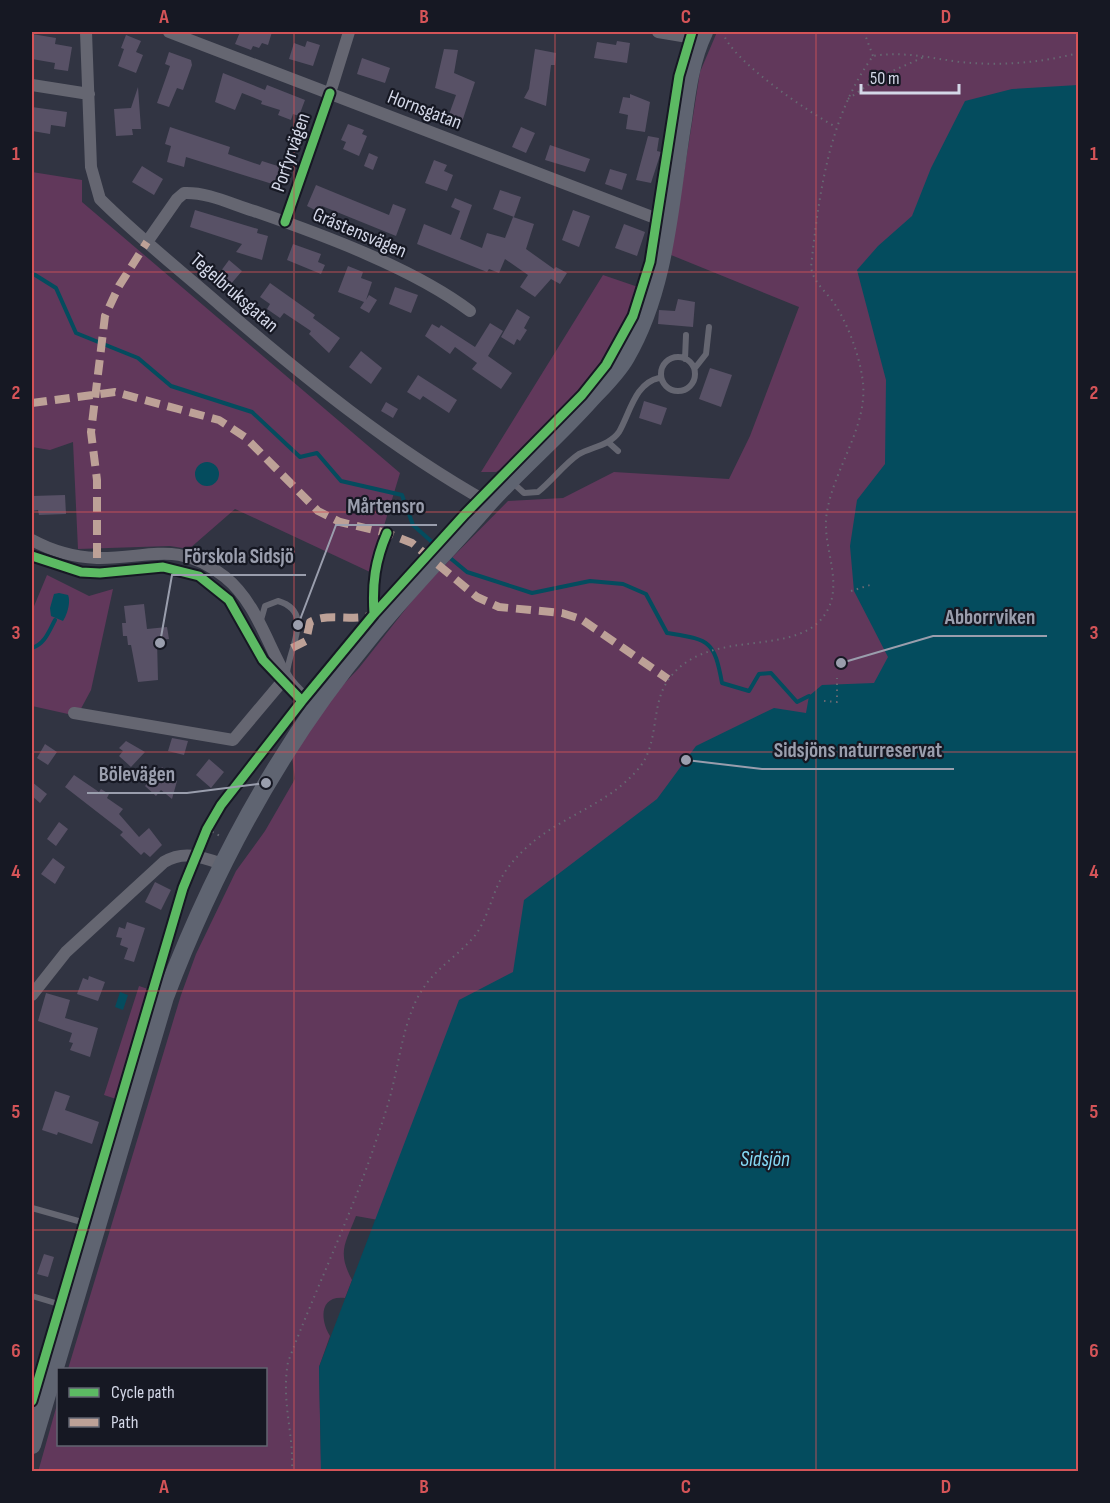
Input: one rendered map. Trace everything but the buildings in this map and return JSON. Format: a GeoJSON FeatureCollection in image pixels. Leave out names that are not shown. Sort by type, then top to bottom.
{"type":"FeatureCollection","features":[{"type":"Feature","properties":{"kind":"main road"},"geometry":{"type":"LineString","coordinates":[[32,1445],[165,998],[222,864],[266,783],[315,708],[368,638],[489,503],[567,425],[625,359],[651,298],[668,223],[684,111],[702,35]]}},
{"type":"Feature","properties":{"kind":"street","name":"Tegelbruksgatan"},"geometry":{"type":"LineString","coordinates":[[86,32],[94,183],[100,199],[147,243],[268,346],[360,419],[415,458],[489,503]]}},
{"type":"Feature","properties":{"kind":"street","name":"Hornsgatan"},"geometry":{"type":"LineString","coordinates":[[169,32],[668,223]]}},
{"type":"Feature","properties":{"kind":"street","name":"Porfyrvägen"},"geometry":{"type":"LineString","coordinates":[[330,93],[349,32]]}},
{"type":"Feature","properties":{"kind":"street"},"geometry":{"type":"LineString","coordinates":[[658,32],[702,35]]}},
{"type":"Feature","properties":{"kind":"street"},"geometry":{"type":"LineString","coordinates":[[32,86],[89,94]]}},
{"type":"Feature","properties":{"kind":"street","name":"Gråstensvägen"},"geometry":{"type":"LineString","coordinates":[[147,243],[177,199],[184,193],[204,194],[285,222],[420,278],[470,311]]}},
{"type":"Feature","properties":{"kind":"street"},"geometry":{"type":"LineString","coordinates":[[32,540],[62,553],[88,557],[151,552],[189,557],[226,578],[246,599],[286,676],[315,708]]}},
{"type":"Feature","properties":{"kind":"street"},"geometry":{"type":"LineString","coordinates":[[74,713],[233,740],[286,676]]}},
{"type":"Feature","properties":{"kind":"street"},"geometry":{"type":"LineString","coordinates":[[32,995],[36,981],[66,952],[158,868],[178,854],[195,856],[222,864]]}},
{"type":"Feature","properties":{"kind":"lane"},"geometry":{"type":"LineString","coordinates":[[695,368],[685,359],[667,361],[661,366],[659,378],[663,385],[681,392],[689,388],[694,382],[695,368],[706,354],[709,327]]}},
{"type":"Feature","properties":{"kind":"lane"},"geometry":{"type":"LineString","coordinates":[[685,359],[686,335]]}},
{"type":"Feature","properties":{"kind":"lane"},"geometry":{"type":"LineString","coordinates":[[511,481],[524,493],[538,492],[576,456],[608,442],[618,433],[640,391],[650,379],[659,378]]}},
{"type":"Feature","properties":{"kind":"lane"},"geometry":{"type":"LineString","coordinates":[[608,442],[618,451]]}},
{"type":"Feature","properties":{"kind":"lane"},"geometry":{"type":"LineString","coordinates":[[260,626],[262,612],[270,603],[286,603],[297,614],[297,635],[288,659],[286,676]]}},
{"type":"Feature","properties":{"kind":"lane"},"geometry":{"type":"LineString","coordinates":[[32,1208],[96,1226]]}},
{"type":"Feature","properties":{"kind":"lane"},"geometry":{"type":"LineString","coordinates":[[32,1296],[72,1308]]}},
{"type":"Feature","properties":{"kind":"path"},"geometry":{"type":"LineString","coordinates":[[723,32],[728,46],[807,111],[836,127]]}},
{"type":"Feature","properties":{"kind":"path"},"geometry":{"type":"LineString","coordinates":[[864,32],[873,56]]}},
{"type":"Feature","properties":{"kind":"path"},"geometry":{"type":"LineString","coordinates":[[292,1472],[294,1450],[285,1406],[288,1362],[374,1146],[391,1094],[414,1004],[430,976],[474,936],[491,906],[503,875],[531,844],[564,819],[600,802],[624,786],[643,764],[654,734],[662,694],[668,679],[697,654],[724,646],[777,640],[803,634],[820,621],[830,606],[833,585],[826,518],[832,486],[863,410],[864,393],[862,373],[837,307],[812,275],[811,267],[818,206],[836,127],[846,101],[873,56],[891,53],[961,62],[1005,63],[1053,60],[1078,53]]}},
{"type":"Feature","properties":{"kind":"path"},"geometry":{"type":"LineString","coordinates":[[846,101],[881,75],[926,56]]}},
{"type":"Feature","properties":{"kind":"path"},"geometry":{"type":"LineString","coordinates":[[851,591],[870,585]]}},
{"type":"Feature","properties":{"kind":"path"},"geometry":{"type":"LineString","coordinates":[[824,701],[837,702],[837,678]]}},
{"type":"Feature","properties":{"kind":"path"},"geometry":{"type":"LineString","coordinates":[[195,856],[211,821]]}},
{"type":"Feature","properties":{"kind":"shaded area"},"geometry":{"type":"Polygon","coordinates":[[[717,32],[1078,32],[1078,1471],[38,1472],[57,1405],[57,1446],[267,1446],[267,1368],[68,1368],[181,995],[196,954],[236,871],[265,831],[295,779],[290,741],[359,668],[423,587],[508,501],[563,498],[614,472],[729,479],[750,436],[799,307],[671,255],[700,72],[717,32]],[[356,1216],[344,1248],[347,1270],[352,1280],[345,1298],[330,1300],[324,1310],[324,1323],[330,1336],[319,1367],[321,1462],[384,1221],[356,1216]]]}},
{"type":"Feature","properties":{"kind":"shaded area"},"geometry":{"type":"Polygon","coordinates":[[[32,172],[82,180],[82,202],[400,473],[370,572],[235,509],[189,549],[170,546],[78,549],[73,442],[50,450],[32,447],[32,172]]]}},
{"type":"Feature","properties":{"kind":"shaded area"},"geometry":{"type":"Polygon","coordinates":[[[603,275],[641,288],[619,339],[603,364],[578,394],[505,467],[496,472],[481,472],[603,275]]]}},
{"type":"Feature","properties":{"kind":"shaded area"},"geometry":{"type":"Polygon","coordinates":[[[47,575],[89,596],[113,589],[91,690],[77,716],[32,706],[32,611],[47,575]]]}},
{"type":"Feature","properties":{"kind":"shaded area"},"geometry":{"type":"Polygon","coordinates":[[[139,986],[148,989],[116,1099],[104,1095],[139,986]]]}},
{"type":"Feature","properties":{"kind":"water","name":"Sidsjön"},"geometry":{"type":"Polygon","coordinates":[[[1078,85],[1078,1471],[321,1471],[319,1367],[459,1000],[513,972],[524,900],[657,799],[696,746],[774,708],[806,713],[809,696],[822,685],[874,683],[888,657],[854,591],[850,546],[857,500],[885,464],[886,380],[857,270],[878,246],[912,216],[931,168],[965,101],[1012,89],[1078,85]]]}},
{"type":"Feature","properties":{"kind":"water"},"geometry":{"type":"Polygon","coordinates":[[[207,462],[216,465],[219,474],[216,483],[207,486],[198,483],[195,474],[198,465],[207,462]]]}},
{"type":"Feature","properties":{"kind":"water"},"geometry":{"type":"Polygon","coordinates":[[[54,594],[68,595],[69,598],[63,621],[51,616],[50,608],[54,594]]]}},
{"type":"Feature","properties":{"kind":"water"},"geometry":{"type":"Polygon","coordinates":[[[120,992],[128,995],[123,1010],[115,1007],[120,992]]]}},
{"type":"Feature","properties":{"kind":"waterway"},"geometry":{"type":"LineString","coordinates":[[32,273],[56,288],[76,333],[138,358],[171,386],[252,412],[300,457],[317,453],[341,481],[402,495],[413,525],[441,550]]}},
{"type":"Feature","properties":{"kind":"waterway"},"geometry":{"type":"LineString","coordinates":[[449,557],[467,572],[532,593],[590,581],[623,584],[646,594],[667,633],[701,640],[707,644],[716,658],[722,683],[749,691],[759,674],[771,673],[797,702],[809,696]]}},
{"type":"Feature","properties":{"kind":"waterway"},"geometry":{"type":"LineString","coordinates":[[32,648],[49,633],[55,620]]}},
{"type":"Feature","properties":{"kind":"marked path"},"geometry":{"type":"LineString","coordinates":[[97,558],[97,480],[91,432],[105,316],[119,286],[147,242]]}},
{"type":"Feature","properties":{"kind":"marked path"},"geometry":{"type":"LineString","coordinates":[[32,403],[115,392],[219,420],[245,437],[318,511],[340,522],[387,533],[412,543],[477,597],[499,607],[562,613],[581,619],[668,679]]}},
{"type":"Feature","properties":{"kind":"marked path"},"geometry":{"type":"LineString","coordinates":[[292,648],[306,641],[310,622],[325,618],[357,618],[373,615]]}},
{"type":"Feature","properties":{"kind":"cycle path"},"geometry":{"type":"LineString","coordinates":[[32,1401],[183,888],[207,829],[221,805],[302,701],[374,614],[465,514],[582,395],[606,365],[633,316],[650,262],[679,76],[692,32]]}},
{"type":"Feature","properties":{"kind":"cycle path"},"geometry":{"type":"LineString","coordinates":[[285,222],[330,93]]}},
{"type":"Feature","properties":{"kind":"cycle path"},"geometry":{"type":"LineString","coordinates":[[374,614],[375,573],[387,533]]}},
{"type":"Feature","properties":{"kind":"cycle path"},"geometry":{"type":"LineString","coordinates":[[32,556],[81,572],[100,573],[163,567],[199,576],[229,600],[263,660],[302,701]]}},
{"type":"Feature","properties":{"kind":"place","name":"Mårtensro"},"geometry":{"type":"Point","coordinates":[298,625]}},
{"type":"Feature","properties":{"kind":"place","name":"Förskola Sidsjö"},"geometry":{"type":"Point","coordinates":[160,643]}},
{"type":"Feature","properties":{"kind":"place","name":"Abborrviken"},"geometry":{"type":"Point","coordinates":[841,663]}},
{"type":"Feature","properties":{"kind":"place","name":"Sidsjöns naturreservat"},"geometry":{"type":"Point","coordinates":[686,760]}},
{"type":"Feature","properties":{"kind":"place","name":"Bölevägen"},"geometry":{"type":"Point","coordinates":[266,783]}}]}
